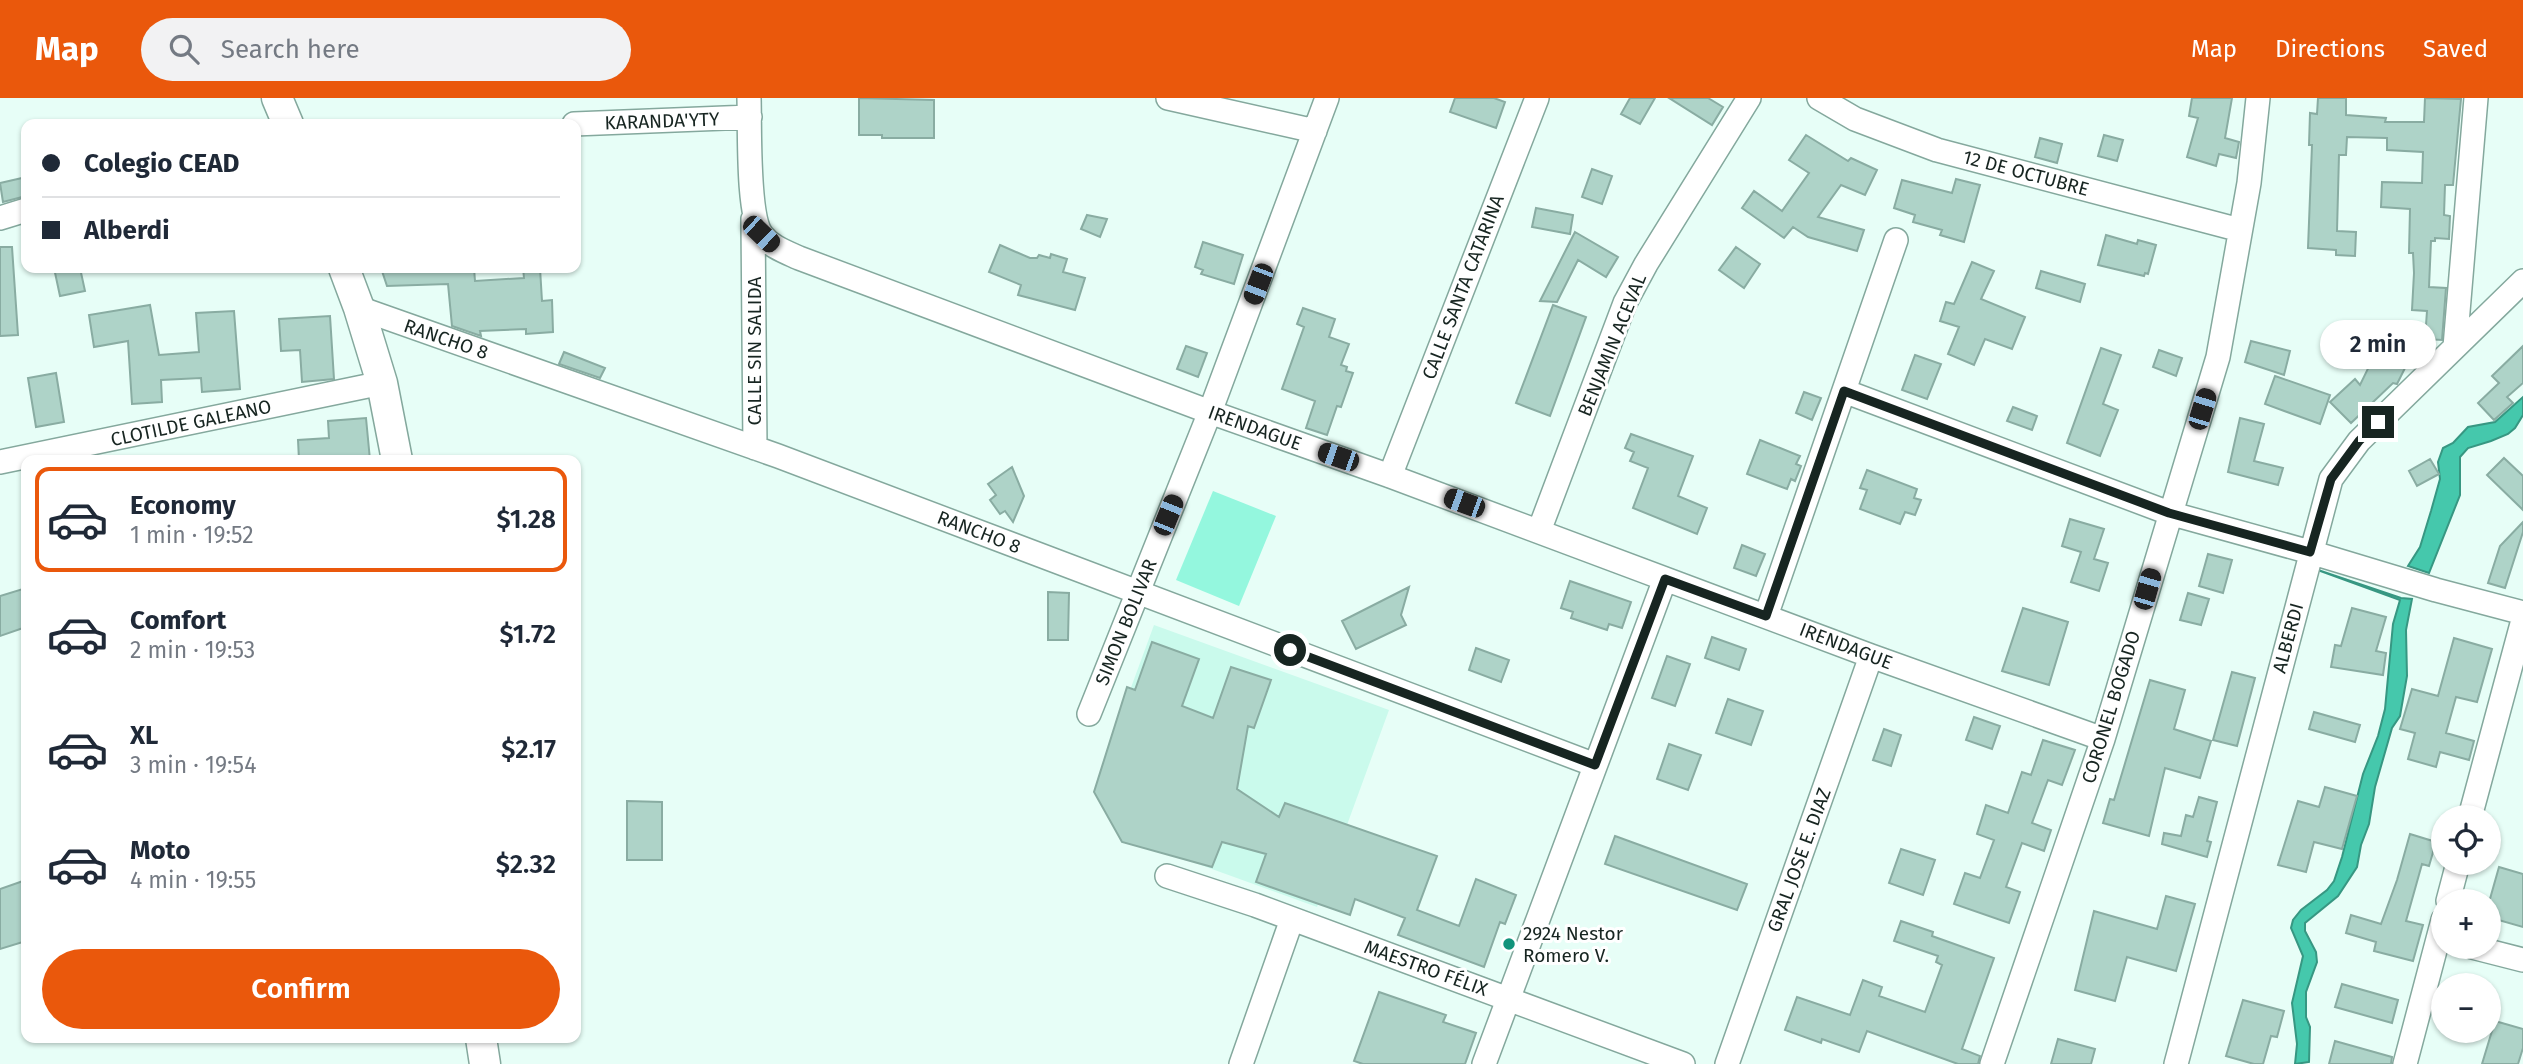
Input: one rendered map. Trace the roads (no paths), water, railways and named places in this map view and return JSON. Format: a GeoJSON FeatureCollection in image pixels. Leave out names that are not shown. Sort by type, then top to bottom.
{"type":"FeatureCollection","features":[{"type":"Feature","properties":{"kind":"main road"},"geometry":{"type":"LineString","coordinates":[[277,98],[286,119]]}},
{"type":"Feature","properties":{"kind":"main road"},"geometry":{"type":"LineString","coordinates":[[346,273],[382,383],[396,455]]}},
{"type":"Feature","properties":{"kind":"main road"},"geometry":{"type":"LineString","coordinates":[[482,1043],[485,1064]]}},
{"type":"Feature","properties":{"kind":"street"},"geometry":{"type":"LineString","coordinates":[[1168,98],[1315,131]]}},
{"type":"Feature","properties":{"kind":"street","name":"SIMON BOLIVAR"},"geometry":{"type":"LineString","coordinates":[[1090,714],[1210,412],[1327,98]]}},
{"type":"Feature","properties":{"kind":"street","name":"CALLE SANTA CATARINA"},"geometry":{"type":"LineString","coordinates":[[1390,476],[1537,98]]}},
{"type":"Feature","properties":{"kind":"street","name":"BENJAMIN ACEVAL"},"geometry":{"type":"LineString","coordinates":[[1539,531],[1625,303],[1646,264],[1749,98]]}},
{"type":"Feature","properties":{"kind":"street","name":"12 DE OCTUBRE"},"geometry":{"type":"LineString","coordinates":[[1818,98],[1855,119],[1937,150],[2241,230]]}},
{"type":"Feature","properties":{"kind":"street","name":"CORONEL BOGADO"},"geometry":{"type":"LineString","coordinates":[[1992,1064],[2103,739],[2218,357],[2241,230],[2258,98]]}},
{"type":"Feature","properties":{"kind":"street"},"geometry":{"type":"LineString","coordinates":[[2455,347],[2476,98]]}},
{"type":"Feature","properties":{"kind":"street","name":"IRENDAGUE"},"geometry":{"type":"LineString","coordinates":[[749,107],[753,213],[761,234],[772,245],[799,258],[1871,656],[2103,739]]}},
{"type":"Feature","properties":{"kind":"street","name":"KARANDA'YTY"},"geometry":{"type":"LineString","coordinates":[[581,123],[749,107]]}},
{"type":"Feature","properties":{"kind":"street"},"geometry":{"type":"LineString","coordinates":[[0,218],[21,212]]}},
{"type":"Feature","properties":{"kind":"street","name":"CALLE SIN SALIDA"},"geometry":{"type":"LineString","coordinates":[[753,213],[755,448]]}},
{"type":"Feature","properties":{"kind":"street"},"geometry":{"type":"LineString","coordinates":[[1766,616],[1896,240]]}},
{"type":"Feature","properties":{"kind":"street","name":"ALBERDI"},"geometry":{"type":"LineString","coordinates":[[2176,1064],[2331,479],[2359,441],[2523,281]]}},
{"type":"Feature","properties":{"kind":"street","name":"RANCHO 8"},"geometry":{"type":"LineString","coordinates":[[359,308],[755,448],[1595,765]]}},
{"type":"Feature","properties":{"kind":"street","name":"CLOTILDE GALEANO"},"geometry":{"type":"LineString","coordinates":[[34,455],[382,383]]}},
{"type":"Feature","properties":{"kind":"street"},"geometry":{"type":"LineString","coordinates":[[1844,391],[2169,513],[2523,613]]}},
{"type":"Feature","properties":{"kind":"street","name":"CLOTILDE GALEANO"},"geometry":{"type":"LineString","coordinates":[[0,462],[21,458]]}},
{"type":"Feature","properties":{"kind":"street"},"geometry":{"type":"LineString","coordinates":[[1484,1064],[1665,579]]}},
{"type":"Feature","properties":{"kind":"street"},"geometry":{"type":"LineString","coordinates":[[2473,805],[2523,620]]}},
{"type":"Feature","properties":{"kind":"street","name":"GRAL JOSE E. DIAZ"},"geometry":{"type":"LineString","coordinates":[[1727,1064],[1871,656]]}},
{"type":"Feature","properties":{"kind":"street","name":"MAESTRO FÉLIX"},"geometry":{"type":"LineString","coordinates":[[1167,876],[1292,919],[1684,1064]]}},
{"type":"Feature","properties":{"kind":"street"},"geometry":{"type":"LineString","coordinates":[[1241,1064],[1292,919]]}},
{"type":"Feature","properties":{"kind":"street"},"geometry":{"type":"LineString","coordinates":[[2501,954],[2523,960]]}},
{"type":"Feature","properties":{"kind":"street"},"geometry":{"type":"LineString","coordinates":[[2405,1064],[2434,959]]}},
{"type":"Feature","properties":{"kind":"place","name":"2924 Nestor Romero V."},"geometry":{"type":"Point","coordinates":[1509,944]}}]}
